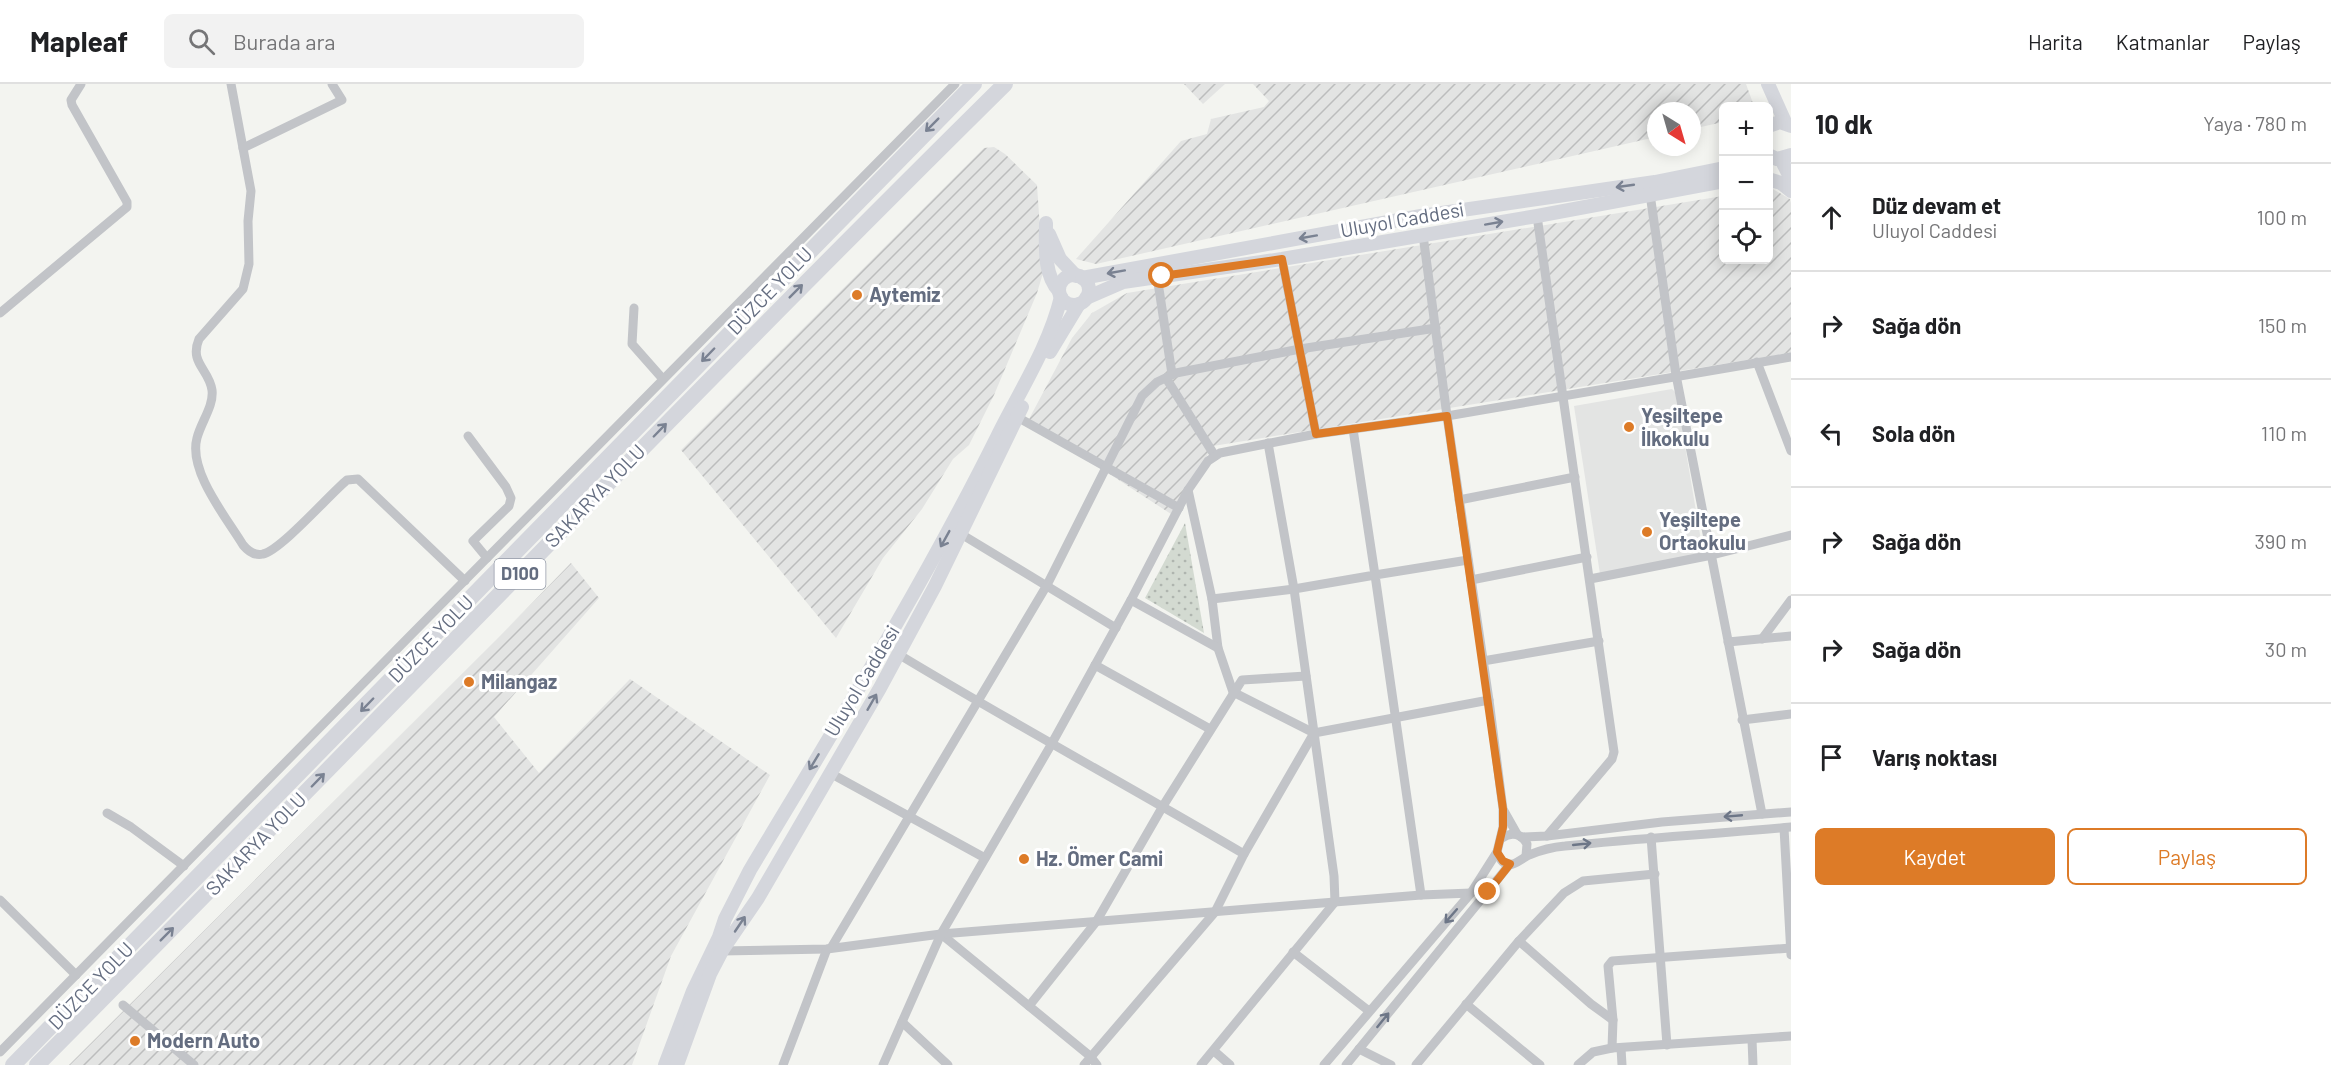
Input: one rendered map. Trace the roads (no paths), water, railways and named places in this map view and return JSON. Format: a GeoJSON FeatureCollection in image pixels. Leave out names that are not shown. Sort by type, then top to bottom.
{"type":"FeatureCollection","features":[{"type":"Feature","properties":{"kind":"highway","name":"DÜZCE YOLU"},"geometry":{"type":"LineString","coordinates":[[14,1065],[974,84]]}},
{"type":"Feature","properties":{"kind":"highway","name":"SAKARYA YOLU"},"geometry":{"type":"LineString","coordinates":[[37,1065],[800,288],[1005,84]]}},
{"type":"Feature","properties":{"kind":"main road"},"geometry":{"type":"LineString","coordinates":[[1761,84],[1766,102]]}},
{"type":"Feature","properties":{"kind":"main road"},"geometry":{"type":"LineString","coordinates":[[1768,84],[1789,124],[1773,124]]}},
{"type":"Feature","properties":{"kind":"main road"},"geometry":{"type":"LineString","coordinates":[[1777,159],[1791,179]]}},
{"type":"Feature","properties":{"kind":"main road","name":"Uluyol Caddesi"},"geometry":{"type":"LineString","coordinates":[[1079,277],[1421,216],[1655,182],[1719,169]]}},
{"type":"Feature","properties":{"kind":"main road"},"geometry":{"type":"LineString","coordinates":[[1773,181],[1781,183],[1791,191]]}},
{"type":"Feature","properties":{"kind":"main road","name":"Uluyol Caddesi"},"geometry":{"type":"LineString","coordinates":[[677,1065],[710,974],[723,949],[758,898],[898,654],[961,534],[1058,337],[1083,301],[1123,282],[1282,259],[1537,216],[1719,182]]}},
{"type":"Feature","properties":{"kind":"main road"},"geometry":{"type":"LineString","coordinates":[[1046,223],[1060,259],[1079,277],[1088,287],[1083,301],[1070,305],[1050,277],[1046,253],[1046,223]]}},
{"type":"Feature","properties":{"kind":"main road"},"geometry":{"type":"LineString","coordinates":[[1060,294],[1064,279],[1079,277]]}},
{"type":"Feature","properties":{"kind":"main road","name":"Uluyol Caddesi"},"geometry":{"type":"LineString","coordinates":[[665,1065],[693,991],[750,870],[946,538],[1055,320],[1060,294]]}},
{"type":"Feature","properties":{"kind":"street"},"geometry":{"type":"LineString","coordinates":[[0,313],[127,207],[127,202],[72,105],[71,100],[81,84]]}},
{"type":"Feature","properties":{"kind":"street"},"geometry":{"type":"LineString","coordinates":[[243,148],[342,100],[332,84]]}},
{"type":"Feature","properties":{"kind":"street"},"geometry":{"type":"LineString","coordinates":[[0,1052],[662,378],[955,84]]}},
{"type":"Feature","properties":{"kind":"street"},"geometry":{"type":"LineString","coordinates":[[234,85],[251,191],[248,221],[249,264],[243,289],[199,339],[195,349],[197,360],[210,382],[212,393],[197,438],[195,452],[200,475],[243,545],[250,552],[262,555],[277,548],[347,480],[358,479],[465,581]]}},
{"type":"Feature","properties":{"kind":"street"},"geometry":{"type":"LineString","coordinates":[[1650,194],[1676,375],[1762,814]]}},
{"type":"Feature","properties":{"kind":"street"},"geometry":{"type":"LineString","coordinates":[[1537,216],[1614,752],[1612,759],[1547,836]]}},
{"type":"Feature","properties":{"kind":"street"},"geometry":{"type":"LineString","coordinates":[[1324,1065],[1471,893],[1497,852],[1502,838],[1503,809],[1489,700],[1423,235]]}},
{"type":"Feature","properties":{"kind":"street"},"geometry":{"type":"LineString","coordinates":[[1282,259],[1316,434]]}},
{"type":"Feature","properties":{"kind":"street"},"geometry":{"type":"LineString","coordinates":[[1157,276],[1169,376],[1215,456]]}},
{"type":"Feature","properties":{"kind":"street"},"geometry":{"type":"LineString","coordinates":[[634,308],[632,344],[662,378]]}},
{"type":"Feature","properties":{"kind":"street"},"geometry":{"type":"LineString","coordinates":[[783,1065],[829,948],[1047,585],[1142,396],[1169,376],[1300,349],[1436,328]]}},
{"type":"Feature","properties":{"kind":"street"},"geometry":{"type":"LineString","coordinates":[[883,1065],[941,934],[1051,745],[1116,628],[1188,490],[1208,461],[1220,453],[1316,434],[1447,416],[1791,357]]}},
{"type":"Feature","properties":{"kind":"street"},"geometry":{"type":"LineString","coordinates":[[1757,362],[1791,451]]}},
{"type":"Feature","properties":{"kind":"street"},"geometry":{"type":"LineString","coordinates":[[1017,417],[1179,508]]}},
{"type":"Feature","properties":{"kind":"street"},"geometry":{"type":"LineString","coordinates":[[1353,429],[1421,895]]}},
{"type":"Feature","properties":{"kind":"street"},"geometry":{"type":"LineString","coordinates":[[468,436],[506,487],[511,498],[508,506],[473,541],[487,558]]}},
{"type":"Feature","properties":{"kind":"street"},"geometry":{"type":"LineString","coordinates":[[1201,1065],[1335,902],[1334,876],[1294,589],[1268,443]]}},
{"type":"Feature","properties":{"kind":"street"},"geometry":{"type":"LineString","coordinates":[[1459,500],[1575,477]]}},
{"type":"Feature","properties":{"kind":"street"},"geometry":{"type":"LineString","coordinates":[[1188,490],[1212,599],[1218,648],[1233,692],[1314,733],[1489,700]]}},
{"type":"Feature","properties":{"kind":"street"},"geometry":{"type":"LineString","coordinates":[[961,534],[1116,628]]}},
{"type":"Feature","properties":{"kind":"street"},"geometry":{"type":"LineString","coordinates":[[1590,579],[1712,555],[1791,535]]}},
{"type":"Feature","properties":{"kind":"street"},"geometry":{"type":"LineString","coordinates":[[1471,580],[1587,556]]}},
{"type":"Feature","properties":{"kind":"street"},"geometry":{"type":"LineString","coordinates":[[1212,599],[1294,589],[1468,560]]}},
{"type":"Feature","properties":{"kind":"street"},"geometry":{"type":"LineString","coordinates":[[1131,600],[1218,648]]}},
{"type":"Feature","properties":{"kind":"street"},"geometry":{"type":"LineString","coordinates":[[1762,639],[1791,600]]}},
{"type":"Feature","properties":{"kind":"street"},"geometry":{"type":"LineString","coordinates":[[1728,642],[1791,636]]}},
{"type":"Feature","properties":{"kind":"street"},"geometry":{"type":"LineString","coordinates":[[1483,661],[1599,641]]}},
{"type":"Feature","properties":{"kind":"street"},"geometry":{"type":"LineString","coordinates":[[898,654],[1051,745],[1163,806],[1244,854]]}},
{"type":"Feature","properties":{"kind":"street"},"geometry":{"type":"LineString","coordinates":[[1095,665],[1210,729]]}},
{"type":"Feature","properties":{"kind":"street"},"geometry":{"type":"LineString","coordinates":[[1029,1006],[1096,922],[1163,806],[1242,680],[1306,676]]}},
{"type":"Feature","properties":{"kind":"street"},"geometry":{"type":"LineString","coordinates":[[1742,720],[1791,714]]}},
{"type":"Feature","properties":{"kind":"street"},"geometry":{"type":"LineString","coordinates":[[1084,1065],[1215,912],[1244,854],[1314,733]]}},
{"type":"Feature","properties":{"kind":"street"},"geometry":{"type":"LineString","coordinates":[[830,772],[985,858]]}},
{"type":"Feature","properties":{"kind":"street"},"geometry":{"type":"LineString","coordinates":[[1503,809],[1527,844],[1526,856]]}},
{"type":"Feature","properties":{"kind":"street"},"geometry":{"type":"LineString","coordinates":[[1502,838],[1511,834],[1547,836],[1662,822],[1791,812]]}},
{"type":"Feature","properties":{"kind":"street"},"geometry":{"type":"LineString","coordinates":[[107,813],[131,827],[184,866]]}},
{"type":"Feature","properties":{"kind":"street"},"geometry":{"type":"LineString","coordinates":[[1497,852],[1503,861],[1510,864],[1521,862],[1526,856],[1552,847],[1788,827],[1791,955]]}},
{"type":"Feature","properties":{"kind":"street"},"geometry":{"type":"LineString","coordinates":[[1651,837],[1667,1045]]}},
{"type":"Feature","properties":{"kind":"street"},"geometry":{"type":"LineString","coordinates":[[1346,1065],[1510,864]]}},
{"type":"Feature","properties":{"kind":"street"},"geometry":{"type":"LineString","coordinates":[[1416,1065],[1518,941],[1564,893],[1583,880],[1655,874]]}},
{"type":"Feature","properties":{"kind":"street"},"geometry":{"type":"LineString","coordinates":[[708,960],[723,949],[829,948],[941,934],[1421,895],[1471,893]]}},
{"type":"Feature","properties":{"kind":"street"},"geometry":{"type":"LineString","coordinates":[[0,900],[76,975]]}},
{"type":"Feature","properties":{"kind":"street"},"geometry":{"type":"LineString","coordinates":[[941,934],[1090,1056],[1097,1065]]}},
{"type":"Feature","properties":{"kind":"street"},"geometry":{"type":"LineString","coordinates":[[1518,941],[1613,1020]]}},
{"type":"Feature","properties":{"kind":"street"},"geometry":{"type":"LineString","coordinates":[[1622,1065],[1616,1048],[1613,1020],[1608,966],[1612,961],[1791,948]]}},
{"type":"Feature","properties":{"kind":"street"},"geometry":{"type":"LineString","coordinates":[[1293,952],[1369,1011]]}},
{"type":"Feature","properties":{"kind":"street"},"geometry":{"type":"LineString","coordinates":[[1466,1004],[1540,1065]]}},
{"type":"Feature","properties":{"kind":"street"},"geometry":{"type":"LineString","coordinates":[[123,1005],[194,1065]]}},
{"type":"Feature","properties":{"kind":"street"},"geometry":{"type":"LineString","coordinates":[[902,1022],[948,1065]]}},
{"type":"Feature","properties":{"kind":"street"},"geometry":{"type":"LineString","coordinates":[[1578,1065],[1593,1052],[1616,1048],[1791,1036]]}},
{"type":"Feature","properties":{"kind":"street"},"geometry":{"type":"LineString","coordinates":[[1752,1039],[1753,1065]]}},
{"type":"Feature","properties":{"kind":"street"},"geometry":{"type":"LineString","coordinates":[[1359,1049],[1391,1065]]}},
{"type":"Feature","properties":{"kind":"street"},"geometry":{"type":"LineString","coordinates":[[1214,1051],[1230,1065]]}},
{"type":"Feature","properties":{"kind":"place","name":"Aytemiz"},"geometry":{"type":"Point","coordinates":[857,295]}},
{"type":"Feature","properties":{"kind":"place","name":"Yeşiltepe İlkokulu"},"geometry":{"type":"Point","coordinates":[1629,427]}},
{"type":"Feature","properties":{"kind":"place","name":"Yeşiltepe Ortaokulu"},"geometry":{"type":"Point","coordinates":[1647,532]}},
{"type":"Feature","properties":{"kind":"place","name":"Milangaz"},"geometry":{"type":"Point","coordinates":[469,682]}},
{"type":"Feature","properties":{"kind":"place","name":"Hz. Ömer Cami"},"geometry":{"type":"Point","coordinates":[1024,859]}},
{"type":"Feature","properties":{"kind":"place","name":"Modern Auto"},"geometry":{"type":"Point","coordinates":[135,1041]}}]}
